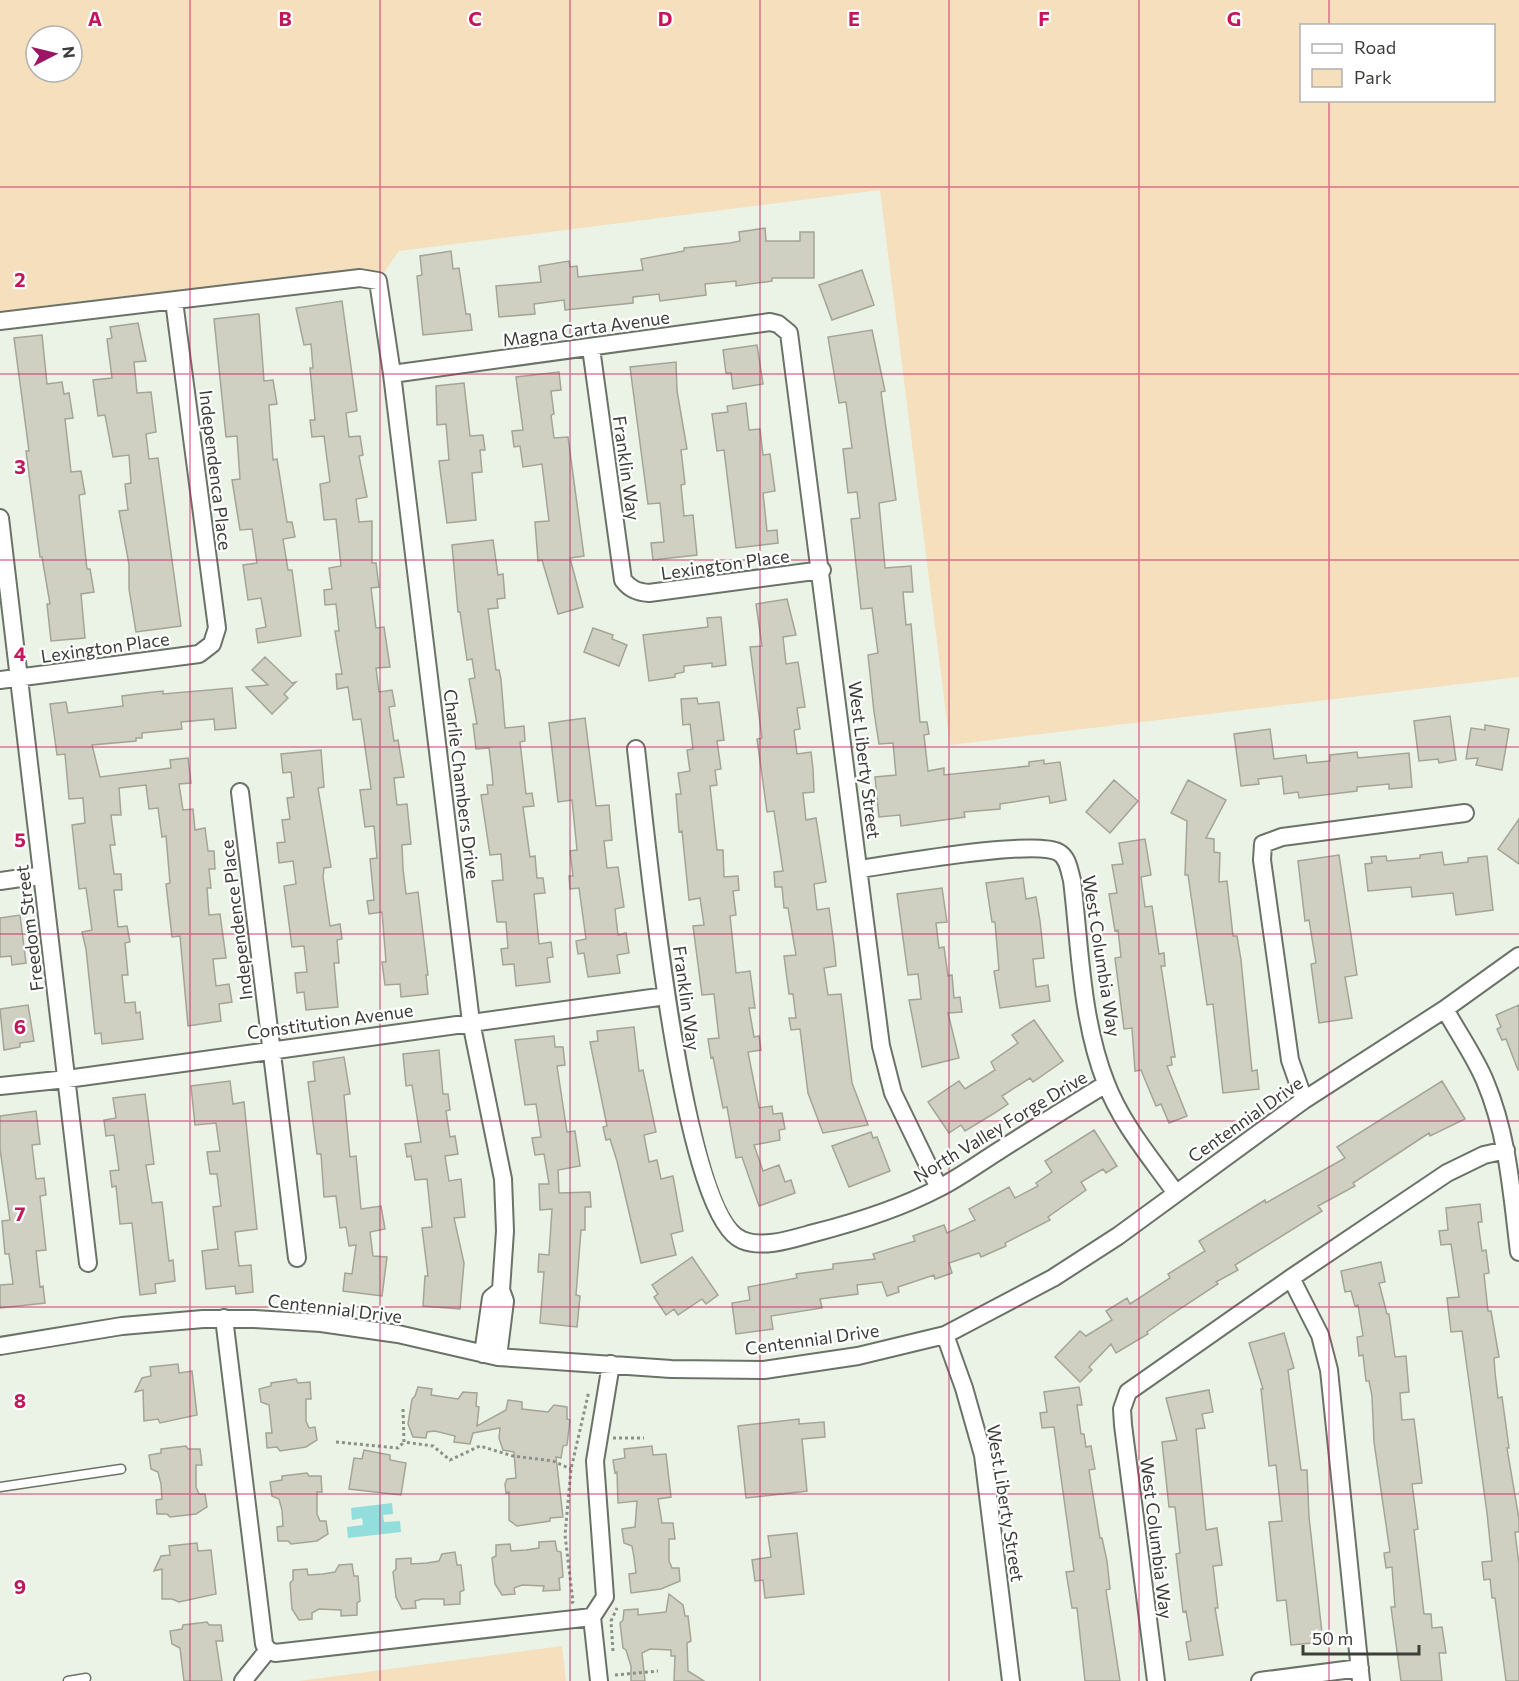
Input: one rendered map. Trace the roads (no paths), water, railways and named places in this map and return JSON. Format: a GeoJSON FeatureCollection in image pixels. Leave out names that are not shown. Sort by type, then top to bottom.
{"type":"FeatureCollection","features":[{"type":"Feature","properties":{"kind":"street","name":"Charlie Chambers Drive"},"geometry":{"type":"LineString","coordinates":[[174,300],[360,278],[378,281],[392,374],[471,1022],[503,1179],[505,1231],[501,1290],[506,1301],[490,1356]]}},
{"type":"Feature","properties":{"kind":"street"},"geometry":{"type":"LineString","coordinates":[[0,321],[174,300]]}},
{"type":"Feature","properties":{"kind":"street","name":"Independenca Place"},"geometry":{"type":"LineString","coordinates":[[174,300],[217,628],[212,644]]}},
{"type":"Feature","properties":{"kind":"street","name":"Magna Carta Avenue"},"geometry":{"type":"LineString","coordinates":[[392,374],[770,322],[784,327]]}},
{"type":"Feature","properties":{"kind":"street","name":"West Liberty Street"},"geometry":{"type":"LineString","coordinates":[[784,327],[791,340],[883,1056],[893,1093],[939,1188]]}},
{"type":"Feature","properties":{"kind":"street","name":"Franklin Way"},"geometry":{"type":"LineString","coordinates":[[591,348],[623,580],[633,590]]}},
{"type":"Feature","properties":{"kind":"street","name":"Freedom Street"},"geometry":{"type":"LineString","coordinates":[[0,518],[88,1263]]}},
{"type":"Feature","properties":{"kind":"street","name":"Lexington Place"},"geometry":{"type":"LineString","coordinates":[[633,590],[649,593],[822,570]]}},
{"type":"Feature","properties":{"kind":"street","name":"Lexington Place"},"geometry":{"type":"LineString","coordinates":[[0,680],[199,654],[212,644]]}},
{"type":"Feature","properties":{"kind":"street","name":"Franklin Way"},"geometry":{"type":"LineString","coordinates":[[636,748],[676,1066],[689,1124],[723,1221],[730,1233],[740,1240]]}},
{"type":"Feature","properties":{"kind":"street","name":"Independence Place"},"geometry":{"type":"LineString","coordinates":[[240,792],[297,1258]]}},
{"type":"Feature","properties":{"kind":"street"},"geometry":{"type":"LineString","coordinates":[[1304,1100],[1290,1060],[1262,860],[1263,844],[1282,837],[1465,813]]}},
{"type":"Feature","properties":{"kind":"street","name":"West Columbia Way"},"geometry":{"type":"LineString","coordinates":[[860,869],[1026,847],[1058,852],[1066,860],[1072,880],[1090,1023],[1106,1084],[1131,1130],[1174,1192]]}},
{"type":"Feature","properties":{"kind":"street"},"geometry":{"type":"LineString","coordinates":[[0,881],[42,874]]}},
{"type":"Feature","properties":{"kind":"street","name":"Centennial Drive"},"geometry":{"type":"LineString","coordinates":[[0,1347],[122,1326],[224,1318],[286,1320],[359,1328],[398,1334],[490,1356],[672,1369],[764,1370],[858,1356],[945,1335],[1053,1278],[1118,1236],[1174,1192],[1304,1100],[1445,1009],[1519,956]]}},
{"type":"Feature","properties":{"kind":"street","name":"Constitution Avenue"},"geometry":{"type":"LineString","coordinates":[[0,1086],[67,1079],[666,996]]}},
{"type":"Feature","properties":{"kind":"street"},"geometry":{"type":"LineString","coordinates":[[1445,1009],[1485,1080],[1506,1150],[1519,1252]]}},
{"type":"Feature","properties":{"kind":"street","name":"North Valley Forge Drive"},"geometry":{"type":"LineString","coordinates":[[740,1240],[769,1243],[804,1236],[891,1210],[939,1188],[1106,1084]]}},
{"type":"Feature","properties":{"kind":"street"},"geometry":{"type":"LineString","coordinates":[[1260,1681],[1360,1675],[1329,1370],[1320,1335],[1291,1278],[1447,1173],[1484,1155],[1506,1150]]}},
{"type":"Feature","properties":{"kind":"street","name":"West Columbia Way"},"geometry":{"type":"LineString","coordinates":[[1156,1681],[1123,1425],[1124,1400],[1135,1387],[1291,1278]]}},
{"type":"Feature","properties":{"kind":"street"},"geometry":{"type":"LineString","coordinates":[[224,1318],[264,1644],[268,1650],[275,1653],[592,1617]]}},
{"type":"Feature","properties":{"kind":"street","name":"West Liberty Street"},"geometry":{"type":"LineString","coordinates":[[945,1335],[968,1398],[983,1455],[1011,1681]]}},
{"type":"Feature","properties":{"kind":"street"},"geometry":{"type":"LineString","coordinates":[[599,1681],[592,1617],[605,1597],[595,1461],[611,1364]]}},
{"type":"Feature","properties":{"kind":"street"},"geometry":{"type":"LineString","coordinates":[[243,1681],[268,1650]]}},
{"type":"Feature","properties":{"kind":"lane"},"geometry":{"type":"LineString","coordinates":[[0,1487],[121,1469]]}},
{"type":"Feature","properties":{"kind":"lane"},"geometry":{"type":"LineString","coordinates":[[68,1681],[86,1678]]}},
{"type":"Feature","properties":{"kind":"water"},"geometry":{"type":"Polygon","coordinates":[[[392,1503],[393,1514],[383,1515],[384,1522],[400,1521],[401,1532],[348,1538],[347,1527],[363,1525],[362,1518],[352,1520],[351,1508],[392,1503]]]}}]}
